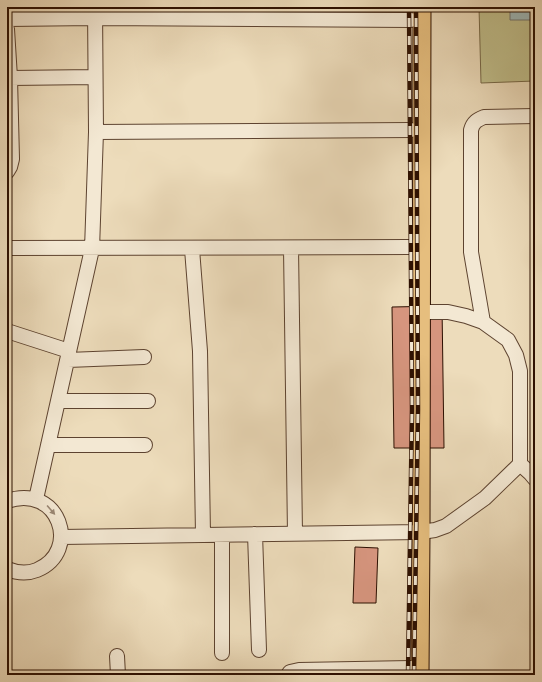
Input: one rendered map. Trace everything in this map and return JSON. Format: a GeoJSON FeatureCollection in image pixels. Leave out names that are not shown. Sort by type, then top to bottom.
{"type":"FeatureCollection","features":[{"type":"Feature","properties":{"kind":"main road"},"geometry":{"type":"LineString","coordinates":[[417,532],[411,247],[416,177],[422,7]]}},
{"type":"Feature","properties":{"kind":"main road"},"geometry":{"type":"LineString","coordinates":[[411,14],[411,130],[416,177],[422,312],[414,673]]}},
{"type":"Feature","properties":{"kind":"street"},"geometry":{"type":"LineString","coordinates":[[36,499],[92,249],[96,132],[95,12]]}},
{"type":"Feature","properties":{"kind":"street"},"geometry":{"type":"LineString","coordinates":[[7,19],[95,12],[411,14]]}},
{"type":"Feature","properties":{"kind":"street"},"geometry":{"type":"LineString","coordinates":[[7,29],[10,78],[9,113],[12,159],[7,172]]}},
{"type":"Feature","properties":{"kind":"street"},"geometry":{"type":"LineString","coordinates":[[10,78],[95,77]]}},
{"type":"Feature","properties":{"kind":"street"},"geometry":{"type":"LineString","coordinates":[[483,322],[471,252],[471,130],[473,123],[484,117],[535,116]]}},
{"type":"Feature","properties":{"kind":"street"},"geometry":{"type":"LineString","coordinates":[[96,132],[411,130]]}},
{"type":"Feature","properties":{"kind":"street"},"geometry":{"type":"LineString","coordinates":[[7,248],[92,249],[411,247]]}},
{"type":"Feature","properties":{"kind":"street"},"geometry":{"type":"LineString","coordinates":[[192,248],[200,351],[203,535]]}},
{"type":"Feature","properties":{"kind":"street"},"geometry":{"type":"LineString","coordinates":[[292,248],[294,534]]}},
{"type":"Feature","properties":{"kind":"street"},"geometry":{"type":"LineString","coordinates":[[61,537],[417,532],[435,530],[446,526],[484,498],[520,464],[520,370],[516,354],[508,340],[483,322],[448,312],[422,312]]}},
{"type":"Feature","properties":{"kind":"street"},"geometry":{"type":"LineString","coordinates":[[7,331],[68,355],[144,357]]}},
{"type":"Feature","properties":{"kind":"street"},"geometry":{"type":"LineString","coordinates":[[58,401],[148,401]]}},
{"type":"Feature","properties":{"kind":"street"},"geometry":{"type":"LineString","coordinates":[[48,445],[145,445]]}},
{"type":"Feature","properties":{"kind":"street"},"geometry":{"type":"LineString","coordinates":[[520,464],[530,472],[535,479]]}},
{"type":"Feature","properties":{"kind":"street"},"geometry":{"type":"LineString","coordinates":[[7,501],[26,497],[36,499],[47,505],[55,514],[60,525],[61,537],[59,549],[52,560],[43,567],[32,572],[20,573],[7,569]]}},
{"type":"Feature","properties":{"kind":"street"},"geometry":{"type":"LineString","coordinates":[[255,534],[259,650]]}},
{"type":"Feature","properties":{"kind":"street"},"geometry":{"type":"LineString","coordinates":[[222,535],[222,653]]}},
{"type":"Feature","properties":{"kind":"street"},"geometry":{"type":"LineString","coordinates":[[117,656],[118,675]]}},
{"type":"Feature","properties":{"kind":"street"},"geometry":{"type":"LineString","coordinates":[[288,675],[290,672],[299,670],[414,673]]}},
{"type":"Feature","properties":{"kind":"shaded area"},"geometry":{"type":"Polygon","coordinates":[[[479,7],[535,7],[535,81],[481,83],[479,7]]]}},
{"type":"Feature","properties":{"kind":"water"},"geometry":{"type":"Polygon","coordinates":[[[510,7],[535,7],[535,20],[510,20],[510,7]]]}},
{"type":"Feature","properties":{"kind":"building"},"geometry":{"type":"Polygon","coordinates":[[[442,306],[444,448],[394,448],[392,307],[442,306]]]}},
{"type":"Feature","properties":{"kind":"building"},"geometry":{"type":"Polygon","coordinates":[[[355,547],[378,548],[376,603],[353,603],[355,547]]]}},
{"type":"Feature","properties":{"kind":"railway"},"geometry":{"type":"LineString","coordinates":[[408,675],[412,409],[409,7]]}},
{"type":"Feature","properties":{"kind":"railway"},"geometry":{"type":"LineString","coordinates":[[414,675],[418,409],[416,7]]}}]}
